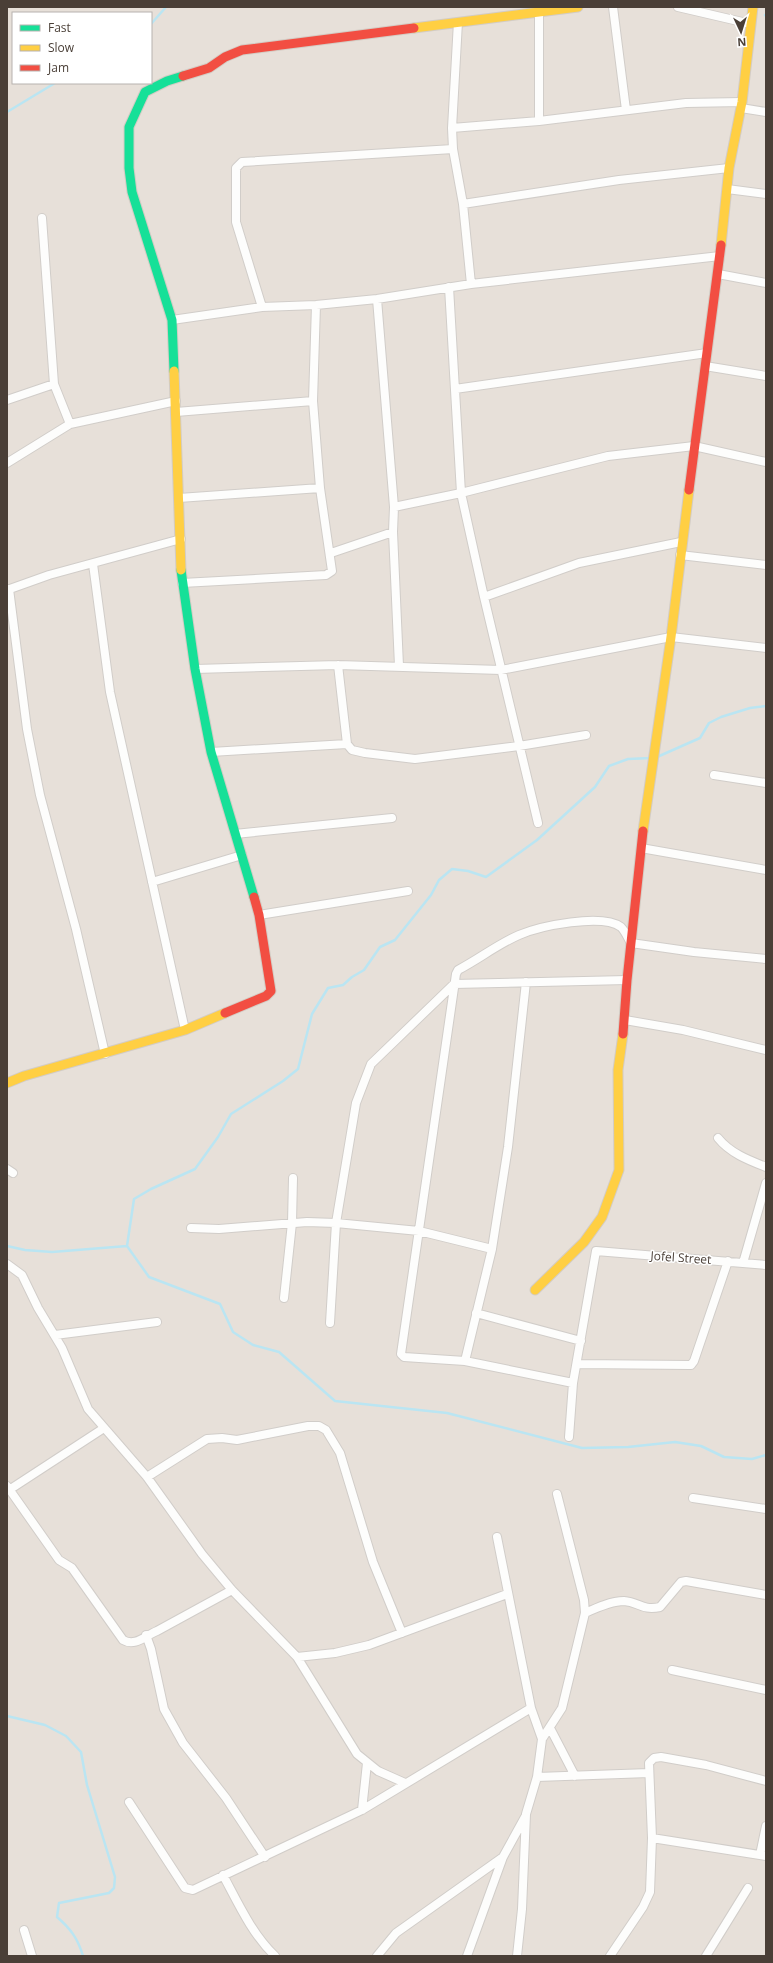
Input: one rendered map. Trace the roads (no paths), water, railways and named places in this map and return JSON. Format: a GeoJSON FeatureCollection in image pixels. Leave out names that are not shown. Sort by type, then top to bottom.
{"type":"FeatureCollection","features":[{"type":"Feature","properties":{"kind":"street"},"geometry":{"type":"LineString","coordinates":[[7,1083],[24,1076],[105,1054],[184,1030],[270,994],[259,915],[211,752],[195,669],[182,583],[172,320],[132,192],[129,168],[129,127],[145,92],[167,81],[210,68],[225,57],[242,50],[578,7]]}},
{"type":"Feature","properties":{"kind":"street"},"geometry":{"type":"LineString","coordinates":[[613,7],[626,110]]}},
{"type":"Feature","properties":{"kind":"street"},"geometry":{"type":"LineString","coordinates":[[678,7],[751,24]]}},
{"type":"Feature","properties":{"kind":"street"},"geometry":{"type":"LineString","coordinates":[[536,1290],[584,1242],[602,1217],[619,1170],[618,1070],[625,1020],[627,980],[641,848],[671,637],[681,542],[718,274],[729,168],[741,105],[753,7]]}},
{"type":"Feature","properties":{"kind":"street"},"geometry":{"type":"LineString","coordinates":[[539,12],[539,121]]}},
{"type":"Feature","properties":{"kind":"street"},"geometry":{"type":"LineString","coordinates":[[458,22],[452,128],[453,148],[464,204],[471,284]]}},
{"type":"Feature","properties":{"kind":"street"},"geometry":{"type":"LineString","coordinates":[[452,128],[539,121],[686,103],[741,105],[766,112]]}},
{"type":"Feature","properties":{"kind":"street"},"geometry":{"type":"LineString","coordinates":[[262,307],[236,222],[236,168],[239,164],[242,162],[453,148]]}},
{"type":"Feature","properties":{"kind":"street"},"geometry":{"type":"LineString","coordinates":[[464,204],[619,180],[729,168]]}},
{"type":"Feature","properties":{"kind":"street"},"geometry":{"type":"LineString","coordinates":[[727,189],[766,194]]}},
{"type":"Feature","properties":{"kind":"street"},"geometry":{"type":"LineString","coordinates":[[42,218],[54,384],[70,424]]}},
{"type":"Feature","properties":{"kind":"street"},"geometry":{"type":"LineString","coordinates":[[172,320],[262,307],[316,305],[377,299],[471,284],[720,256]]}},
{"type":"Feature","properties":{"kind":"street"},"geometry":{"type":"LineString","coordinates":[[718,274],[766,283]]}},
{"type":"Feature","properties":{"kind":"street"},"geometry":{"type":"LineString","coordinates":[[449,287],[461,493],[501,670],[538,823]]}},
{"type":"Feature","properties":{"kind":"street"},"geometry":{"type":"LineString","coordinates":[[377,299],[394,507],[393,532],[399,666]]}},
{"type":"Feature","properties":{"kind":"street"},"geometry":{"type":"LineString","coordinates":[[182,583],[326,575],[332,571],[331,553],[320,488],[313,401],[316,305]]}},
{"type":"Feature","properties":{"kind":"street"},"geometry":{"type":"LineString","coordinates":[[455,389],[707,353]]}},
{"type":"Feature","properties":{"kind":"street"},"geometry":{"type":"LineString","coordinates":[[705,366],[766,376]]}},
{"type":"Feature","properties":{"kind":"street"},"geometry":{"type":"LineString","coordinates":[[7,400],[54,384]]}},
{"type":"Feature","properties":{"kind":"street"},"geometry":{"type":"LineString","coordinates":[[7,463],[70,424],[176,401]]}},
{"type":"Feature","properties":{"kind":"street"},"geometry":{"type":"LineString","coordinates":[[176,412],[313,401]]}},
{"type":"Feature","properties":{"kind":"street"},"geometry":{"type":"LineString","coordinates":[[394,507],[461,493],[608,456],[694,446],[766,462]]}},
{"type":"Feature","properties":{"kind":"street"},"geometry":{"type":"LineString","coordinates":[[179,498],[320,488]]}},
{"type":"Feature","properties":{"kind":"street"},"geometry":{"type":"LineString","coordinates":[[331,553],[393,532]]}},
{"type":"Feature","properties":{"kind":"street"},"geometry":{"type":"LineString","coordinates":[[105,1054],[76,930],[40,795],[27,729],[8,589],[49,575],[181,539]]}},
{"type":"Feature","properties":{"kind":"street"},"geometry":{"type":"LineString","coordinates":[[484,597],[579,563],[681,542]]}},
{"type":"Feature","properties":{"kind":"street"},"geometry":{"type":"LineString","coordinates":[[680,555],[766,565]]}},
{"type":"Feature","properties":{"kind":"street"},"geometry":{"type":"LineString","coordinates":[[93,564],[110,692],[184,1030]]}},
{"type":"Feature","properties":{"kind":"street"},"geometry":{"type":"LineString","coordinates":[[195,669],[338,665],[501,670],[671,637],[766,648]]}},
{"type":"Feature","properties":{"kind":"street"},"geometry":{"type":"LineString","coordinates":[[338,665],[347,744],[352,750],[365,754],[415,759],[519,746],[586,735]]}},
{"type":"Feature","properties":{"kind":"street"},"geometry":{"type":"LineString","coordinates":[[211,752],[347,744]]}},
{"type":"Feature","properties":{"kind":"street"},"geometry":{"type":"LineString","coordinates":[[714,775],[766,783]]}},
{"type":"Feature","properties":{"kind":"street"},"geometry":{"type":"LineString","coordinates":[[235,834],[392,818]]}},
{"type":"Feature","properties":{"kind":"street"},"geometry":{"type":"LineString","coordinates":[[641,848],[766,870]]}},
{"type":"Feature","properties":{"kind":"street"},"geometry":{"type":"LineString","coordinates":[[152,882],[242,855]]}},
{"type":"Feature","properties":{"kind":"street"},"geometry":{"type":"LineString","coordinates":[[259,915],[408,891]]}},
{"type":"Feature","properties":{"kind":"street"},"geometry":{"type":"LineString","coordinates":[[573,1383],[465,1361],[404,1357],[401,1354],[456,974],[458,970],[520,935],[548,926],[571,922],[602,921],[621,928],[631,943],[694,952],[766,959]]}},
{"type":"Feature","properties":{"kind":"street"},"geometry":{"type":"LineString","coordinates":[[330,1323],[336,1223],[356,1103],[371,1064],[454,984],[627,980]]}},
{"type":"Feature","properties":{"kind":"street"},"geometry":{"type":"LineString","coordinates":[[465,1361],[492,1249],[508,1147],[526,982]]}},
{"type":"Feature","properties":{"kind":"street"},"geometry":{"type":"LineString","coordinates":[[625,1020],[675,1028],[766,1050]]}},
{"type":"Feature","properties":{"kind":"street"},"geometry":{"type":"LineString","coordinates":[[718,1138],[726,1148],[750,1161],[766,1167]]}},
{"type":"Feature","properties":{"kind":"street"},"geometry":{"type":"LineString","coordinates":[[284,1298],[292,1223],[293,1178]]}},
{"type":"Feature","properties":{"kind":"street"},"geometry":{"type":"LineString","coordinates":[[743,1263],[765,1188]]}},
{"type":"Feature","properties":{"kind":"street"},"geometry":{"type":"LineString","coordinates":[[190,1228],[219,1229],[292,1223],[336,1223],[419,1232],[492,1249]]}},
{"type":"Feature","properties":{"kind":"street","name":"Jofel Street"},"geometry":{"type":"LineString","coordinates":[[581,1341],[596,1252],[766,1265]]}},
{"type":"Feature","properties":{"kind":"street"},"geometry":{"type":"LineString","coordinates":[[577,1364],[691,1365],[694,1361],[728,1262]]}},
{"type":"Feature","properties":{"kind":"street"},"geometry":{"type":"LineString","coordinates":[[7,1264],[22,1275],[38,1308],[62,1348],[88,1409],[148,1477],[202,1554],[232,1590],[297,1656],[357,1754],[378,1771],[405,1783]]}},
{"type":"Feature","properties":{"kind":"street"},"geometry":{"type":"LineString","coordinates":[[476,1313],[581,1341],[573,1383],[569,1437]]}},
{"type":"Feature","properties":{"kind":"street"},"geometry":{"type":"LineString","coordinates":[[54,1335],[157,1322]]}},
{"type":"Feature","properties":{"kind":"street"},"geometry":{"type":"LineString","coordinates":[[148,1477],[207,1439],[222,1438],[237,1440],[308,1426],[319,1426],[326,1430],[340,1452],[373,1562],[402,1633]]}},
{"type":"Feature","properties":{"kind":"street"},"geometry":{"type":"LineString","coordinates":[[104,1428],[8,1488],[59,1560],[72,1568],[123,1640],[129,1643],[134,1643],[146,1635],[157,1631],[232,1590]]}},
{"type":"Feature","properties":{"kind":"street"},"geometry":{"type":"LineString","coordinates":[[542,1739],[562,1708],[584,1612],[584,1600],[557,1494]]}},
{"type":"Feature","properties":{"kind":"street"},"geometry":{"type":"LineString","coordinates":[[693,1498],[766,1509]]}},
{"type":"Feature","properties":{"kind":"street"},"geometry":{"type":"LineString","coordinates":[[467,1956],[502,1857],[526,1814],[537,1777],[542,1739],[531,1708],[497,1537]]}},
{"type":"Feature","properties":{"kind":"street"},"geometry":{"type":"LineString","coordinates":[[584,1612],[622,1601],[632,1602],[645,1608],[660,1607],[681,1582],[686,1580],[766,1595]]}},
{"type":"Feature","properties":{"kind":"street"},"geometry":{"type":"LineString","coordinates":[[297,1656],[335,1652],[369,1645],[508,1594]]}},
{"type":"Feature","properties":{"kind":"street"},"geometry":{"type":"LineString","coordinates":[[146,1635],[151,1649],[164,1709],[183,1743],[226,1798],[265,1857]]}},
{"type":"Feature","properties":{"kind":"street"},"geometry":{"type":"LineString","coordinates":[[672,1670],[766,1690]]}},
{"type":"Feature","properties":{"kind":"street"},"geometry":{"type":"LineString","coordinates":[[129,1802],[185,1888],[193,1890],[362,1810],[531,1708]]}},
{"type":"Feature","properties":{"kind":"street"},"geometry":{"type":"LineString","coordinates":[[550,1728],[575,1776]]}},
{"type":"Feature","properties":{"kind":"street"},"geometry":{"type":"LineString","coordinates":[[610,1956],[643,1907],[650,1892],[652,1838],[649,1763],[654,1758],[661,1757],[706,1765],[766,1781]]}},
{"type":"Feature","properties":{"kind":"street"},"geometry":{"type":"LineString","coordinates":[[362,1810],[367,1763]]}},
{"type":"Feature","properties":{"kind":"street"},"geometry":{"type":"LineString","coordinates":[[537,1777],[649,1773]]}},
{"type":"Feature","properties":{"kind":"street"},"geometry":{"type":"LineString","coordinates":[[517,1956],[522,1909],[526,1814]]}},
{"type":"Feature","properties":{"kind":"street"},"geometry":{"type":"LineString","coordinates":[[652,1838],[763,1856],[766,1826]]}},
{"type":"Feature","properties":{"kind":"street"},"geometry":{"type":"LineString","coordinates":[[377,1956],[386,1943],[396,1934],[502,1857]]}},
{"type":"Feature","properties":{"kind":"street"},"geometry":{"type":"LineString","coordinates":[[223,1875],[243,1914],[264,1946],[275,1956]]}},
{"type":"Feature","properties":{"kind":"street"},"geometry":{"type":"LineString","coordinates":[[706,1956],[748,1888]]}},
{"type":"Feature","properties":{"kind":"street"},"geometry":{"type":"LineString","coordinates":[[24,1930],[32,1956]]}},
{"type":"Feature","properties":{"kind":"waterway"},"geometry":{"type":"LineString","coordinates":[[152,23],[166,7]]}},
{"type":"Feature","properties":{"kind":"waterway"},"geometry":{"type":"LineString","coordinates":[[7,112],[53,84]]}},
{"type":"Feature","properties":{"kind":"waterway"},"geometry":{"type":"LineString","coordinates":[[657,757],[700,738],[709,723],[721,717],[750,708],[766,706]]}},
{"type":"Feature","properties":{"kind":"waterway"},"geometry":{"type":"LineString","coordinates":[[651,758],[628,759],[609,766],[595,787],[537,840],[486,877],[468,871],[452,869],[439,880],[431,895],[395,940],[380,947],[364,970],[352,977],[343,985],[328,988],[312,1014],[298,1069],[283,1081],[231,1114],[218,1137],[195,1169],[151,1189],[134,1199],[127,1246],[149,1277],[220,1304],[233,1332],[253,1345],[279,1352],[335,1401],[447,1413],[582,1448],[628,1447],[675,1442],[701,1446],[724,1457],[752,1459],[766,1455]]}},
{"type":"Feature","properties":{"kind":"waterway"},"geometry":{"type":"LineString","coordinates":[[7,1246],[25,1250],[52,1252],[127,1246]]}},
{"type":"Feature","properties":{"kind":"waterway"},"geometry":{"type":"LineString","coordinates":[[7,1716],[45,1725],[66,1736],[81,1752],[87,1785],[115,1877],[114,1888],[109,1893],[59,1903],[57,1917],[73,1935],[79,1944],[83,1956]]}}]}
